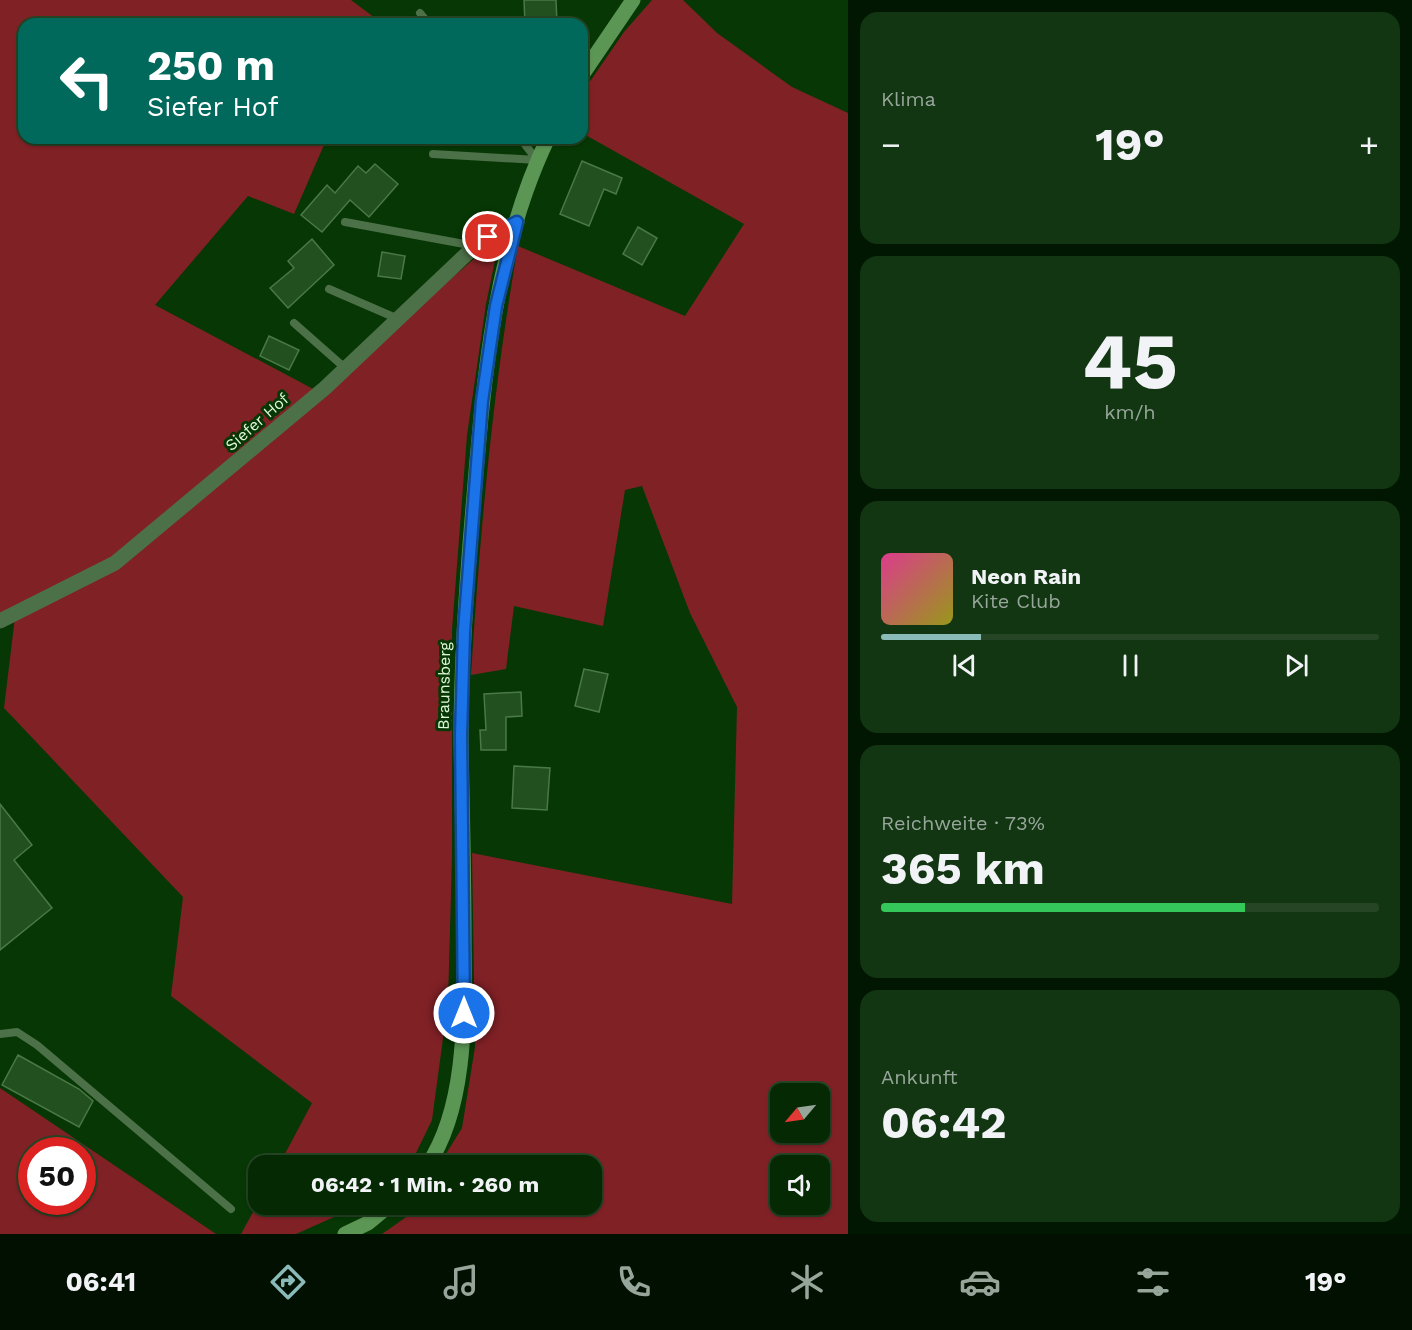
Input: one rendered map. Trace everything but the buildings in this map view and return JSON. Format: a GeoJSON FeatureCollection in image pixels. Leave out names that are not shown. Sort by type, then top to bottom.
{"type":"FeatureCollection","features":[{"type":"Feature","properties":{"kind":"main road"},"geometry":{"type":"LineString","coordinates":[[588,66],[633,0]]}},
{"type":"Feature","properties":{"kind":"main road","name":"Braunsberg"},"geometry":{"type":"LineString","coordinates":[[432,1155],[446,1128],[459,1072],[464,1013],[461,735],[464,631],[482,401],[496,306],[517,222],[537,160],[545,144]]}},
{"type":"Feature","properties":{"kind":"main road"},"geometry":{"type":"LineString","coordinates":[[345,1234],[368,1223],[378,1215]]}},
{"type":"Feature","properties":{"kind":"street","name":"Siefer Hof"},"geometry":{"type":"LineString","coordinates":[[0,621],[115,563],[249,454],[475,246],[517,222]]}},
{"type":"Feature","properties":{"kind":"lane"},"geometry":{"type":"LineString","coordinates":[[420,13],[424,18]]}},
{"type":"Feature","properties":{"kind":"lane"},"geometry":{"type":"LineString","coordinates":[[525,144],[537,160]]}},
{"type":"Feature","properties":{"kind":"lane"},"geometry":{"type":"LineString","coordinates":[[434,153],[537,160]]}},
{"type":"Feature","properties":{"kind":"lane"},"geometry":{"type":"LineString","coordinates":[[345,222],[475,246]]}},
{"type":"Feature","properties":{"kind":"lane"},"geometry":{"type":"LineString","coordinates":[[329,289],[396,318]]}},
{"type":"Feature","properties":{"kind":"lane"},"geometry":{"type":"LineString","coordinates":[[294,323],[345,368]]}},
{"type":"Feature","properties":{"kind":"lane"},"geometry":{"type":"LineString","coordinates":[[0,1034],[17,1032],[37,1045],[231,1209]]}},
{"type":"Feature","properties":{"kind":"shaded area"},"geometry":{"type":"Polygon","coordinates":[[[0,0],[351,0],[375,18],[18,18],[18,144],[324,144],[294,214],[248,196],[155,305],[315,390],[112,560],[0,616],[0,0]]]}},
{"type":"Feature","properties":{"kind":"shaded area"},"geometry":{"type":"Polygon","coordinates":[[[652,0],[683,0],[717,33],[792,87],[848,113],[848,1234],[382,1234],[409,1215],[602,1215],[602,1155],[445,1155],[462,1128],[475,1047],[472,853],[732,904],[737,707],[690,613],[642,486],[625,490],[603,626],[514,606],[506,669],[471,675],[488,460],[501,353],[518,246],[685,316],[744,224],[588,136],[588,84],[624,32],[652,0]]]}},
{"type":"Feature","properties":{"kind":"shaded area"},"geometry":{"type":"Polygon","coordinates":[[[490,245],[498,246],[486,304],[467,435],[452,630],[452,857],[448,1001],[432,1120],[414,1155],[284,1155],[312,1103],[171,996],[183,897],[4,708],[15,617],[117,567],[490,245]]]}},
{"type":"Feature","properties":{"kind":"shaded area"},"geometry":{"type":"Polygon","coordinates":[[[0,1088],[72,1137],[18,1137],[18,1215],[96,1215],[96,1153],[216,1234],[0,1234],[0,1088]]]}},
{"type":"Feature","properties":{"kind":"shaded area"},"geometry":{"type":"Polygon","coordinates":[[[251,1215],[339,1215],[296,1234],[241,1234],[251,1215]]]}},
{"type":"Feature","properties":{"kind":"route"},"geometry":{"type":"LineString","coordinates":[[464,1013],[461,735],[468,569],[482,401],[496,306],[517,222],[488,237]]}}]}
